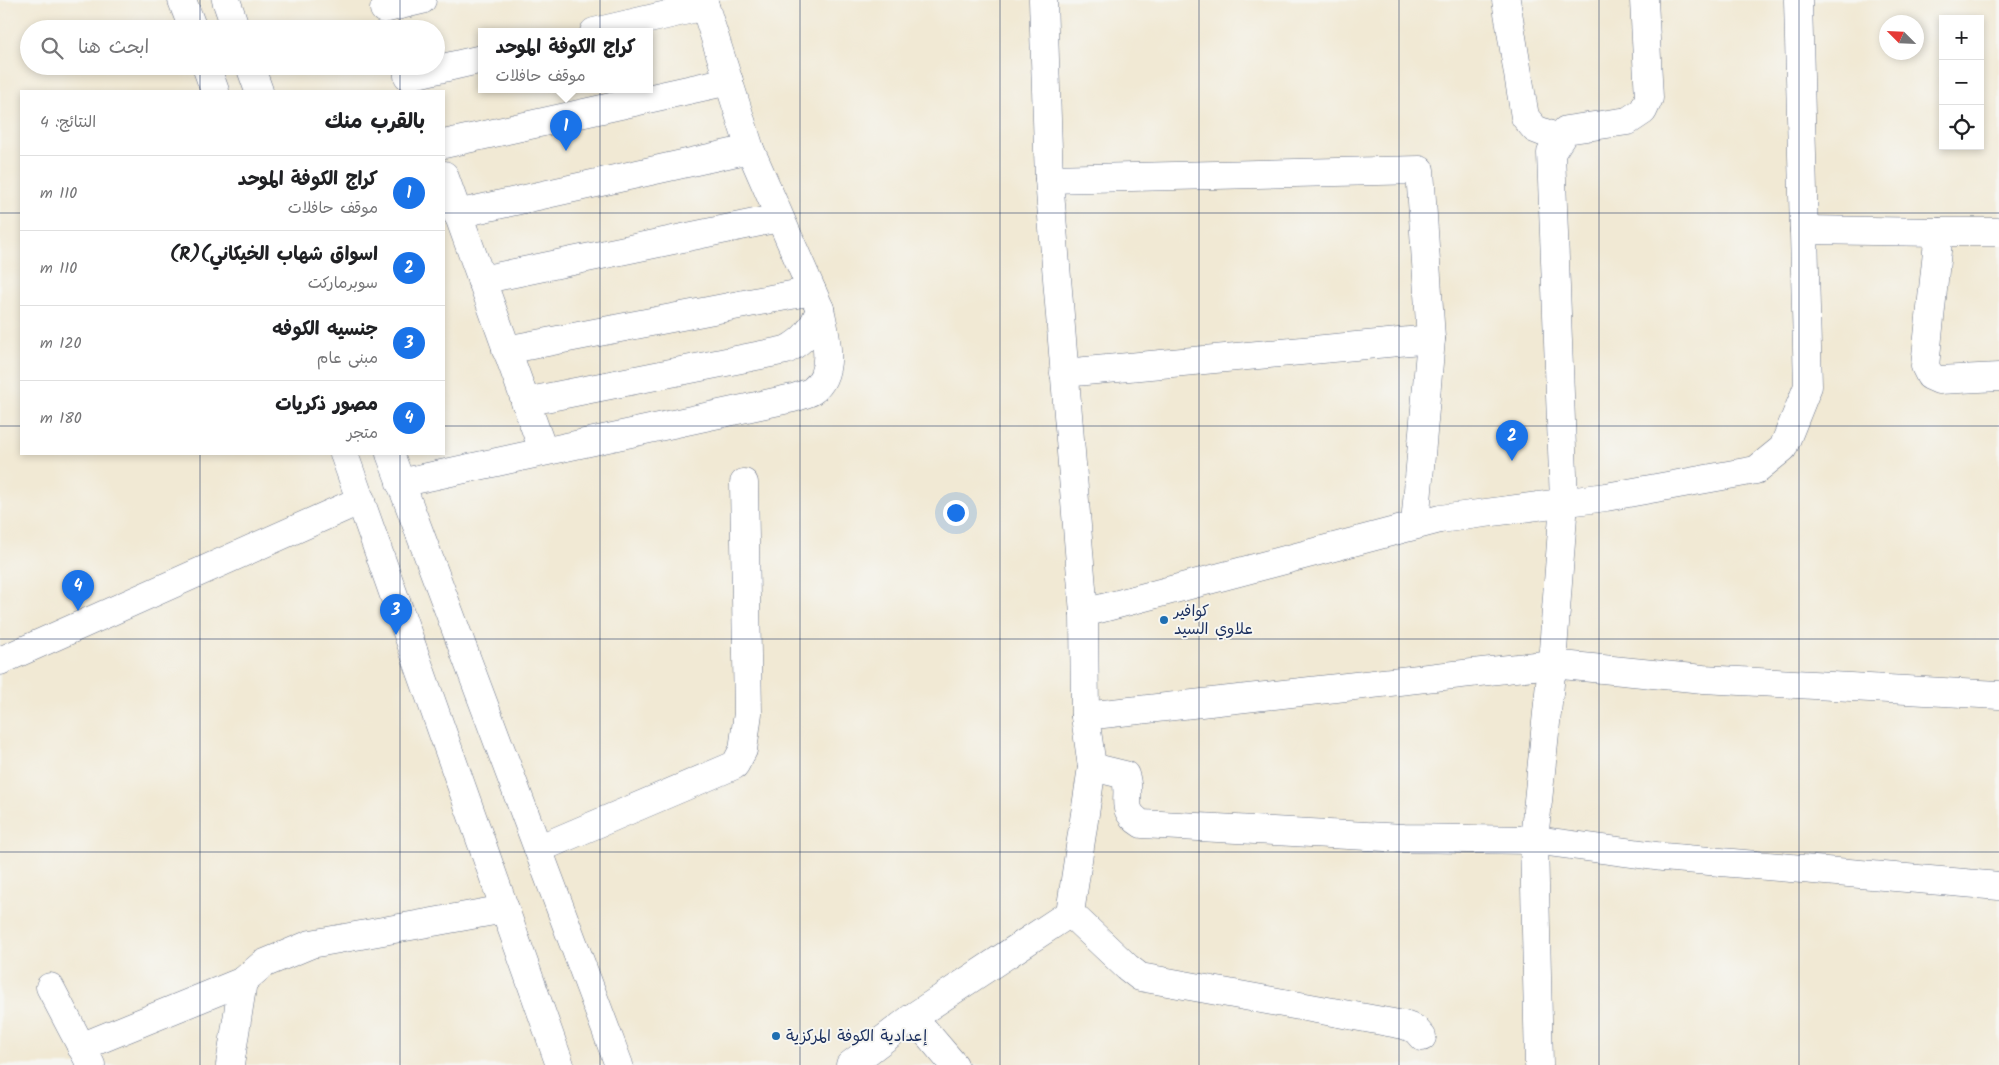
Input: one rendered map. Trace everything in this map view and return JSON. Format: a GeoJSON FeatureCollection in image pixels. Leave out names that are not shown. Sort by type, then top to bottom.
{"type":"FeatureCollection","features":[{"type":"Feature","properties":{"kind":"street"},"geometry":{"type":"LineString","coordinates":[[182,0],[189,20]]}},
{"type":"Feature","properties":{"kind":"street"},"geometry":{"type":"LineString","coordinates":[[226,0],[233,20]]}},
{"type":"Feature","properties":{"kind":"street"},"geometry":{"type":"LineString","coordinates":[[385,13],[422,0]]}},
{"type":"Feature","properties":{"kind":"street"},"geometry":{"type":"LineString","coordinates":[[850,1065],[913,1017],[1070,913],[1092,767],[1085,716],[1084,613],[1049,179],[1043,0]]}},
{"type":"Feature","properties":{"kind":"street"},"geometry":{"type":"LineString","coordinates":[[1506,0],[1525,117],[1534,130],[1558,138]]}},
{"type":"Feature","properties":{"kind":"street"},"geometry":{"type":"LineString","coordinates":[[1539,1065],[1534,840],[1552,664],[1564,502],[1551,153],[1558,138],[1566,130],[1628,121],[1643,111],[1649,98],[1644,0]]}},
{"type":"Feature","properties":{"kind":"street"},"geometry":{"type":"LineString","coordinates":[[1084,613],[1440,519],[1564,502],[1756,470],[1783,448],[1808,386],[1798,0]]}},
{"type":"Feature","properties":{"kind":"street"},"geometry":{"type":"LineString","coordinates":[[400,483],[543,450],[793,398],[812,391],[825,374],[827,355],[826,335],[816,300],[750,149],[704,3],[609,28]]}},
{"type":"Feature","properties":{"kind":"street"},"geometry":{"type":"LineString","coordinates":[[445,69],[478,60]]}},
{"type":"Feature","properties":{"kind":"street"},"geometry":{"type":"LineString","coordinates":[[209,75],[215,90]]}},
{"type":"Feature","properties":{"kind":"street"},"geometry":{"type":"LineString","coordinates":[[253,75],[259,90]]}},
{"type":"Feature","properties":{"kind":"street"},"geometry":{"type":"LineString","coordinates":[[445,144],[729,82]]}},
{"type":"Feature","properties":{"kind":"street"},"geometry":{"type":"LineString","coordinates":[[458,214],[750,149]]}},
{"type":"Feature","properties":{"kind":"street"},"geometry":{"type":"LineString","coordinates":[[1049,179],[1420,170],[1431,339],[1415,525]]}},
{"type":"Feature","properties":{"kind":"street"},"geometry":{"type":"LineString","coordinates":[[445,178],[543,450]]}},
{"type":"Feature","properties":{"kind":"street"},"geometry":{"type":"LineString","coordinates":[[481,280],[779,218]]}},
{"type":"Feature","properties":{"kind":"street"},"geometry":{"type":"LineString","coordinates":[[1804,230],[1999,232]]}},
{"type":"Feature","properties":{"kind":"street"},"geometry":{"type":"LineString","coordinates":[[1940,232],[1925,366],[1930,376],[1939,380],[1999,377]]}},
{"type":"Feature","properties":{"kind":"street"},"geometry":{"type":"LineString","coordinates":[[506,350],[816,300]]}},
{"type":"Feature","properties":{"kind":"street"},"geometry":{"type":"LineString","coordinates":[[525,402],[786,350],[802,341],[812,329],[816,300]]}},
{"type":"Feature","properties":{"kind":"street"},"geometry":{"type":"LineString","coordinates":[[1064,373],[1431,339]]}},
{"type":"Feature","properties":{"kind":"street"},"geometry":{"type":"LineString","coordinates":[[344,455],[560,1065]]}},
{"type":"Feature","properties":{"kind":"street"},"geometry":{"type":"LineString","coordinates":[[390,455],[619,1065]]}},
{"type":"Feature","properties":{"kind":"street"},"geometry":{"type":"LineString","coordinates":[[538,849],[735,765],[743,750],[748,713],[744,483]]}},
{"type":"Feature","properties":{"kind":"street"},"geometry":{"type":"LineString","coordinates":[[0,661],[361,500]]}},
{"type":"Feature","properties":{"kind":"street"},"geometry":{"type":"LineString","coordinates":[[1085,716],[1552,664],[1702,679],[1999,695]]}},
{"type":"Feature","properties":{"kind":"street"},"geometry":{"type":"LineString","coordinates":[[1092,767],[1125,775],[1129,785],[1126,807],[1132,818],[1142,824],[1404,838],[1534,840],[1663,857],[1999,886]]}},
{"type":"Feature","properties":{"kind":"street"},"geometry":{"type":"LineString","coordinates":[[50,988],[86,1056],[243,981],[262,964],[311,944],[504,909]]}},
{"type":"Feature","properties":{"kind":"street"},"geometry":{"type":"LineString","coordinates":[[1070,913],[1126,967],[1140,976],[1404,1025],[1415,1029],[1422,1037]]}},
{"type":"Feature","properties":{"kind":"street"},"geometry":{"type":"LineString","coordinates":[[230,1065],[243,981]]}},
{"type":"Feature","properties":{"kind":"street"},"geometry":{"type":"LineString","coordinates":[[913,1017],[954,1065]]}},
{"type":"Feature","properties":{"kind":"place","name":"كراج الكوفة الموحد"},"geometry":{"type":"Point","coordinates":[566,151]}},
{"type":"Feature","properties":{"kind":"place","name":"اسواق شهاب الخيكاني)(R)"},"geometry":{"type":"Point","coordinates":[1512,461]}},
{"type":"Feature","properties":{"kind":"place","name":"مصور ذكريات"},"geometry":{"type":"Point","coordinates":[78,611]}},
{"type":"Feature","properties":{"kind":"place","name":"كوافير علاوي السيد"},"geometry":{"type":"Point","coordinates":[1164,620]}},
{"type":"Feature","properties":{"kind":"place","name":"جنسيه الكوفه"},"geometry":{"type":"Point","coordinates":[396,635]}},
{"type":"Feature","properties":{"kind":"place","name":"إعدادية الكوفة المركزية"},"geometry":{"type":"Point","coordinates":[776,1036]}}]}
